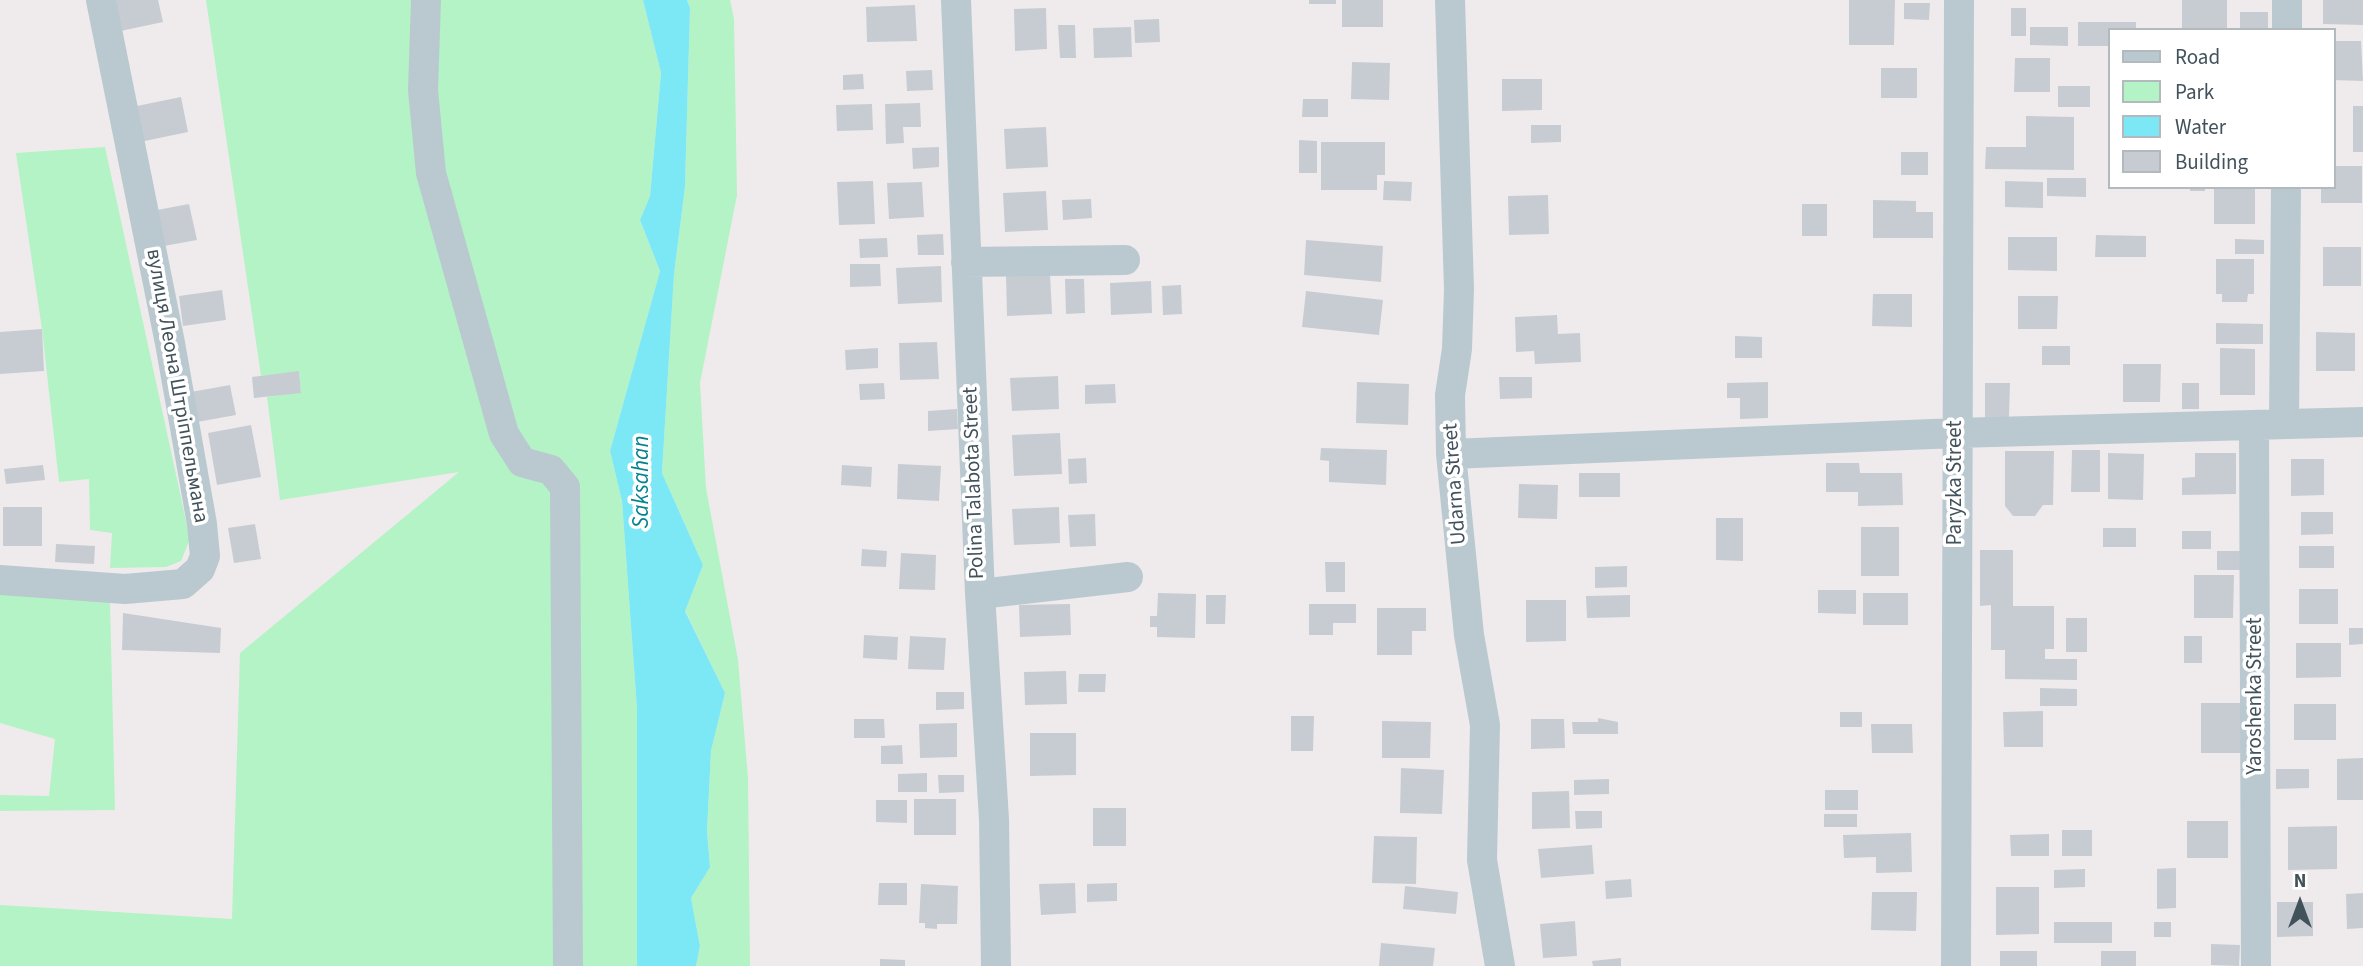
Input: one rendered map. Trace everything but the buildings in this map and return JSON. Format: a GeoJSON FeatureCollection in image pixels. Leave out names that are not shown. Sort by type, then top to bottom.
{"type":"FeatureCollection","features":[{"type":"Feature","properties":{"kind":"street","name":"вулиця Леона Штріппельмана"},"geometry":{"type":"LineString","coordinates":[[0,580],[125,589],[183,584],[200,569],[205,556],[202,524],[170,343],[101,0]]}},
{"type":"Feature","properties":{"kind":"street"},"geometry":{"type":"LineString","coordinates":[[426,0],[423,90],[431,173],[485,355],[504,434],[522,463],[551,470],[565,487],[568,966]]}},
{"type":"Feature","properties":{"kind":"street","name":"Polina Talabota Street"},"geometry":{"type":"LineString","coordinates":[[956,0],[980,594],[994,819],[996,966]]}},
{"type":"Feature","properties":{"kind":"street","name":"Udarna Street"},"geometry":{"type":"LineString","coordinates":[[1450,0],[1459,289],[1457,349],[1450,395],[1451,454],[1469,635],[1485,725],[1482,860],[1500,966]]}},
{"type":"Feature","properties":{"kind":"street","name":"Paryzka Street"},"geometry":{"type":"LineString","coordinates":[[1956,966],[1959,0]]}},
{"type":"Feature","properties":{"kind":"street"},"geometry":{"type":"LineString","coordinates":[[2287,0],[2287,28]]}},
{"type":"Feature","properties":{"kind":"street"},"geometry":{"type":"LineString","coordinates":[[2284,424],[2286,189]]}},
{"type":"Feature","properties":{"kind":"street"},"geometry":{"type":"LineString","coordinates":[[966,262],[1125,260]]}},
{"type":"Feature","properties":{"kind":"street"},"geometry":{"type":"LineString","coordinates":[[1451,454],[1956,433],[2363,422]]}},
{"type":"Feature","properties":{"kind":"street","name":"Yaroshenka Street"},"geometry":{"type":"LineString","coordinates":[[2254,425],[2256,966]]}},
{"type":"Feature","properties":{"kind":"street"},"geometry":{"type":"LineString","coordinates":[[980,594],[1128,577]]}},
{"type":"Feature","properties":{"kind":"green space"},"geometry":{"type":"Polygon","coordinates":[[[206,0],[643,0],[661,73],[650,196],[640,220],[660,271],[610,451],[622,501],[637,709],[637,966],[0,966],[0,905],[232,919],[240,653],[459,472],[280,500],[267,397],[301,392],[299,372],[261,376],[206,0]]]}},
{"type":"Feature","properties":{"kind":"green space"},"geometry":{"type":"Polygon","coordinates":[[[687,0],[730,0],[734,19],[737,195],[700,383],[706,488],[738,660],[748,778],[750,966],[696,966],[700,946],[691,898],[710,866],[707,831],[711,751],[725,693],[685,610],[703,565],[662,473],[674,274],[685,187],[690,8],[687,0]]]}},
{"type":"Feature","properties":{"kind":"green space"},"geometry":{"type":"Polygon","coordinates":[[[105,147],[190,539],[181,561],[166,567],[110,568],[112,533],[90,530],[89,479],[59,482],[42,329],[16,153],[105,147]]]}},
{"type":"Feature","properties":{"kind":"green space"},"geometry":{"type":"Polygon","coordinates":[[[0,593],[110,602],[115,810],[0,811],[0,795],[49,796],[55,739],[0,723],[0,593]]]}},
{"type":"Feature","properties":{"kind":"water","name":"Saksahan"},"geometry":{"type":"Polygon","coordinates":[[[643,0],[687,0],[690,8],[685,187],[674,274],[662,473],[703,565],[685,611],[725,693],[711,751],[707,831],[710,867],[691,898],[700,946],[696,966],[637,966],[637,709],[622,501],[610,451],[660,271],[640,220],[650,196],[661,73],[643,0]]]}}]}
